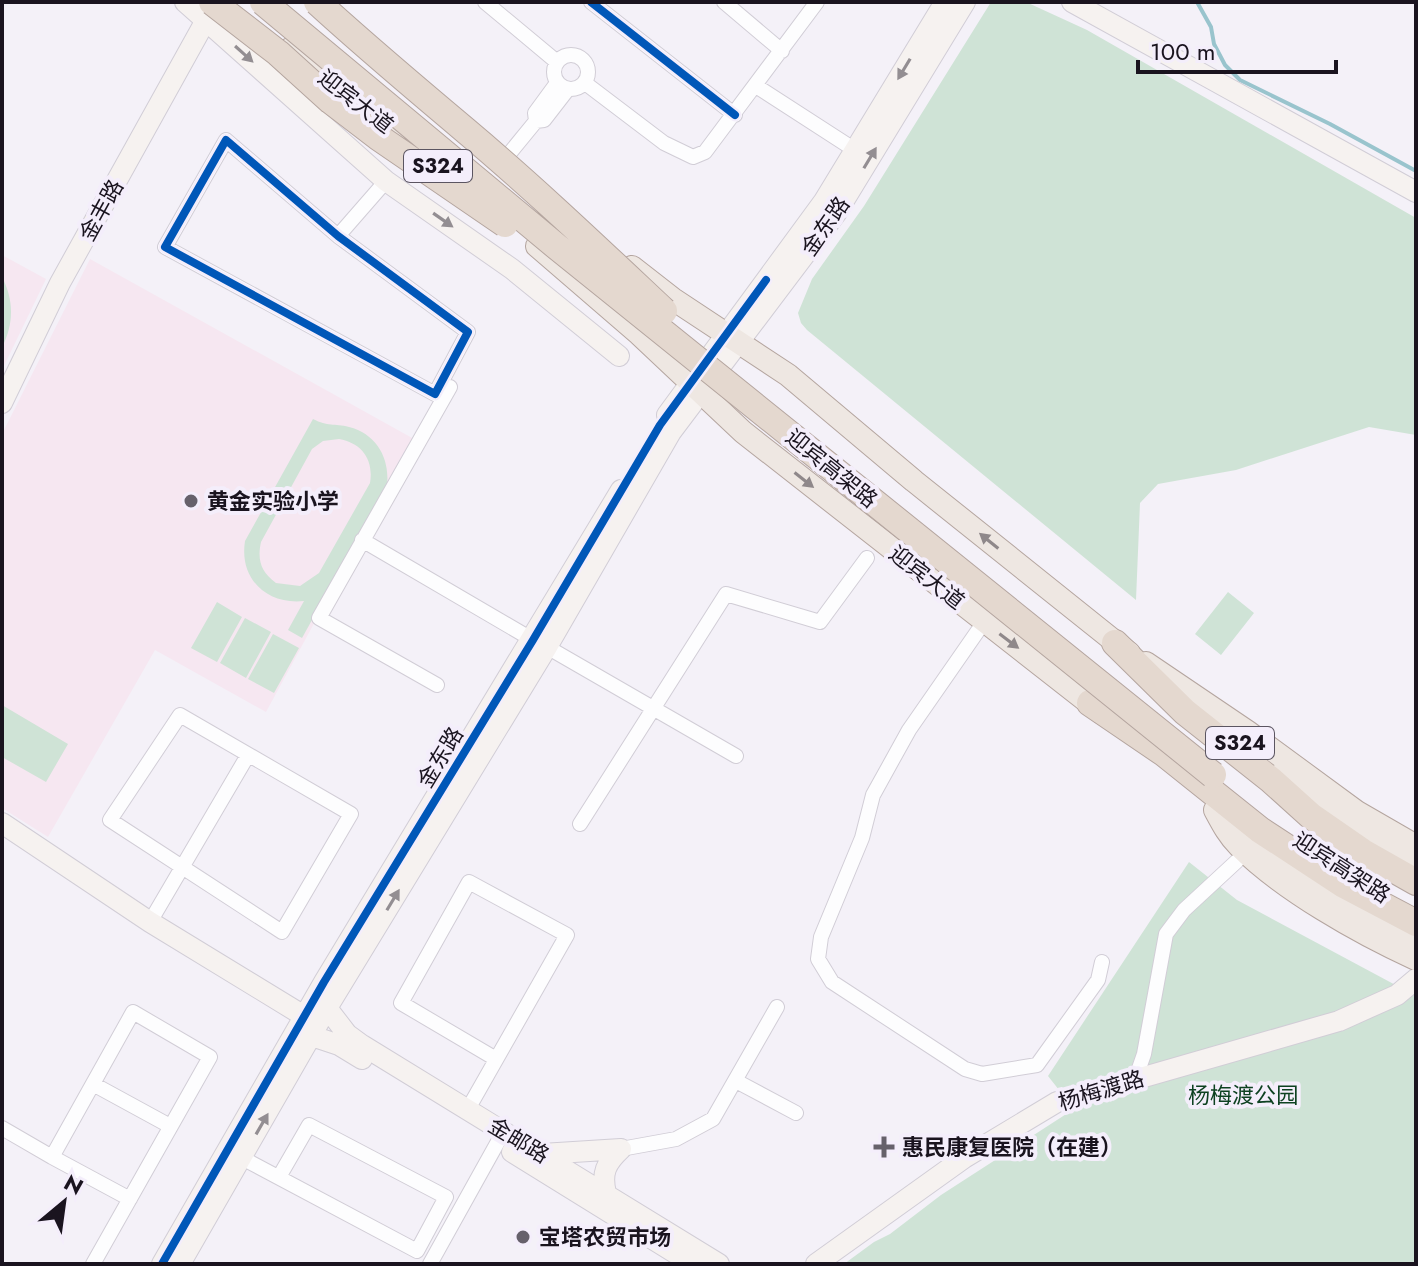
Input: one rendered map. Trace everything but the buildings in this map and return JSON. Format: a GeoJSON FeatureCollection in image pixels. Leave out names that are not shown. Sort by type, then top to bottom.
{"type":"FeatureCollection","features":[{"type":"Feature","properties":{"kind":"highway","name":"迎宾高架路"},"geometry":{"type":"LineString","coordinates":[[263,2],[700,381],[1416,912]]}},
{"type":"Feature","properties":{"kind":"highway","name":"迎宾高架路"},"geometry":{"type":"LineString","coordinates":[[285,2],[400,103],[664,311],[1218,768]]}},
{"type":"Feature","properties":{"kind":"highway"},"geometry":{"type":"LineString","coordinates":[[317,2],[518,177],[664,311]]}},
{"type":"Feature","properties":{"kind":"highway"},"geometry":{"type":"LineString","coordinates":[[329,2],[413,88]]}},
{"type":"Feature","properties":{"kind":"highway"},"geometry":{"type":"LineString","coordinates":[[209,11],[278,53],[331,101],[480,206],[700,381]]}},
{"type":"Feature","properties":{"kind":"highway"},"geometry":{"type":"LineString","coordinates":[[1115,643],[1185,712],[1311,816],[1353,868],[1416,923]]}},
{"type":"Feature","properties":{"kind":"highway"},"geometry":{"type":"LineString","coordinates":[[1090,703],[1165,754],[1260,830],[1353,868],[1416,882]]}},
{"type":"Feature","properties":{"kind":"highway","name":"迎宾高架路"},"geometry":{"type":"LineString","coordinates":[[1353,868],[1416,895]]}},
{"type":"Feature","properties":{"kind":"main road","name":"迎宾大道"},"geometry":{"type":"LineString","coordinates":[[232,2],[503,217],[639,334],[700,381],[743,432],[1090,703],[1215,810],[1280,860],[1353,868]]}},
{"type":"Feature","properties":{"kind":"main road","name":"S324"},"geometry":{"type":"LineString","coordinates":[[329,2],[500,166],[673,299],[788,375],[1115,643]]}},
{"type":"Feature","properties":{"kind":"main road"},"geometry":{"type":"LineString","coordinates":[[1115,643],[1248,732],[1357,812],[1416,846]]}},
{"type":"Feature","properties":{"kind":"main road"},"geometry":{"type":"LineString","coordinates":[[1215,810],[1239,846],[1273,873],[1336,916],[1416,959]]}},
{"type":"Feature","properties":{"kind":"main road","name":"S324"},"geometry":{"type":"LineString","coordinates":[[1353,868],[1416,864]]}},
{"type":"Feature","properties":{"kind":"main road","name":"S324"},"geometry":{"type":"LineString","coordinates":[[1353,868],[1416,940]]}},
{"type":"Feature","properties":{"kind":"street"},"geometry":{"type":"LineString","coordinates":[[185,2],[209,11],[386,181],[512,269],[619,356]]}},
{"type":"Feature","properties":{"kind":"street"},"geometry":{"type":"LineString","coordinates":[[485,2],[557,62]]}},
{"type":"Feature","properties":{"kind":"street"},"geometry":{"type":"LineString","coordinates":[[591,2],[735,115]]}},
{"type":"Feature","properties":{"kind":"street"},"geometry":{"type":"LineString","coordinates":[[724,2],[782,51]]}},
{"type":"Feature","properties":{"kind":"street"},"geometry":{"type":"LineString","coordinates":[[585,83],[664,143],[693,157],[705,152],[735,115],[817,2]]}},
{"type":"Feature","properties":{"kind":"street","name":"金东路"},"geometry":{"type":"LineString","coordinates":[[772,286],[945,2]]}},
{"type":"Feature","properties":{"kind":"street","name":"金东路"},"geometry":{"type":"LineString","coordinates":[[180,1264],[540,643],[660,425],[700,381],[772,286],[837,212],[965,2]]}},
{"type":"Feature","properties":{"kind":"street"},"geometry":{"type":"LineString","coordinates":[[1072,2],[1416,192]]}},
{"type":"Feature","properties":{"kind":"street","name":"金丰路"},"geometry":{"type":"LineString","coordinates":[[2,403],[60,283],[209,11]]}},
{"type":"Feature","properties":{"kind":"street"},"geometry":{"type":"LineString","coordinates":[[569,55],[583,59],[588,68],[585,83],[577,88],[563,86],[553,72],[557,62],[569,55]]}},
{"type":"Feature","properties":{"kind":"street"},"geometry":{"type":"LineString","coordinates":[[500,166],[536,121],[544,120],[563,86]]}},
{"type":"Feature","properties":{"kind":"street"},"geometry":{"type":"LineString","coordinates":[[756,86],[855,150]]}},
{"type":"Feature","properties":{"kind":"street"},"geometry":{"type":"LineString","coordinates":[[226,140],[338,236],[468,332],[435,394],[165,247],[226,140]]}},
{"type":"Feature","properties":{"kind":"street"},"geometry":{"type":"LineString","coordinates":[[338,236],[386,181]]}},
{"type":"Feature","properties":{"kind":"street"},"geometry":{"type":"LineString","coordinates":[[437,685],[319,618],[450,387]]}},
{"type":"Feature","properties":{"kind":"street"},"geometry":{"type":"LineString","coordinates":[[362,540],[736,756]]}},
{"type":"Feature","properties":{"kind":"street"},"geometry":{"type":"LineString","coordinates":[[580,824],[726,594],[820,622],[867,558]]}},
{"type":"Feature","properties":{"kind":"street"},"geometry":{"type":"LineString","coordinates":[[984,622],[909,730],[873,795],[862,838],[821,937],[818,959],[832,982],[965,1069],[982,1074],[1037,1065],[1098,980],[1102,962]]}},
{"type":"Feature","properties":{"kind":"street","name":"金东路"},"geometry":{"type":"LineString","coordinates":[[162,1264],[304,1016],[540,643]]}},
{"type":"Feature","properties":{"kind":"street"},"geometry":{"type":"LineString","coordinates":[[180,715],[351,814],[282,932],[182,868],[110,820],[180,715]]}},
{"type":"Feature","properties":{"kind":"street"},"geometry":{"type":"LineString","coordinates":[[150,922],[248,755]]}},
{"type":"Feature","properties":{"kind":"street"},"geometry":{"type":"LineString","coordinates":[[2,823],[150,922],[304,1016]]}},
{"type":"Feature","properties":{"kind":"street"},"geometry":{"type":"LineString","coordinates":[[1135,1080],[1144,1054],[1166,934],[1184,910],[1237,861]]}},
{"type":"Feature","properties":{"kind":"street"},"geometry":{"type":"LineString","coordinates":[[468,1109],[567,935],[469,882],[401,1003],[496,1059]]}},
{"type":"Feature","properties":{"kind":"street","name":"杨梅渡路"},"geometry":{"type":"LineString","coordinates":[[816,1264],[964,1158],[1057,1102],[1339,1021],[1397,995],[1416,979]]}},
{"type":"Feature","properties":{"kind":"street"},"geometry":{"type":"LineString","coordinates":[[542,1154],[621,1149],[676,1139],[713,1119],[777,1007]]}},
{"type":"Feature","properties":{"kind":"street","name":"金邮路"},"geometry":{"type":"LineString","coordinates":[[327,1008],[347,1034],[468,1109],[501,1137],[542,1154],[719,1264]]}},
{"type":"Feature","properties":{"kind":"street"},"geometry":{"type":"LineString","coordinates":[[52,1157],[133,1012],[210,1057],[97,1263]]}},
{"type":"Feature","properties":{"kind":"street","name":"金邮路"},"geometry":{"type":"LineString","coordinates":[[312,1036],[339,1045],[501,1137],[693,1264]]}},
{"type":"Feature","properties":{"kind":"street"},"geometry":{"type":"LineString","coordinates":[[736,1081],[796,1113]]}},
{"type":"Feature","properties":{"kind":"street"},"geometry":{"type":"LineString","coordinates":[[93,1084],[170,1126]]}},
{"type":"Feature","properties":{"kind":"street"},"geometry":{"type":"LineString","coordinates":[[242,1158],[417,1251],[446,1197],[309,1125],[279,1177]]}},
{"type":"Feature","properties":{"kind":"street"},"geometry":{"type":"LineString","coordinates":[[2,1128],[130,1199]]}},
{"type":"Feature","properties":{"kind":"street"},"geometry":{"type":"LineString","coordinates":[[430,1264],[501,1137]]}},
{"type":"Feature","properties":{"kind":"street"},"geometry":{"type":"LineString","coordinates":[[606,1193],[606,1166],[621,1149]]}},
{"type":"Feature","properties":{"kind":"shaded area"},"geometry":{"type":"Polygon","coordinates":[[[2,255],[46,279],[2,370],[2,255]]]}},
{"type":"Feature","properties":{"kind":"shaded area","name":"黄金实验小学"},"geometry":{"type":"Polygon","coordinates":[[[90,259],[414,439],[266,712],[155,650],[48,837],[2,808],[2,434],[90,259]]]}},
{"type":"Feature","properties":{"kind":"green space"},"geometry":{"type":"Polygon","coordinates":[[[991,2],[1026,2],[1087,30],[1416,218],[1416,435],[1369,427],[1236,470],[1158,484],[1140,503],[1136,600],[807,330],[798,313],[812,279],[864,206],[991,2]]]}},
{"type":"Feature","properties":{"kind":"green space"},"geometry":{"type":"Polygon","coordinates":[[[2,277],[9,294],[11,312],[9,330],[2,347],[2,277]]]}},
{"type":"Feature","properties":{"kind":"green space"},"geometry":{"type":"Polygon","coordinates":[[[313,419],[359,430],[380,449],[386,466],[387,485],[302,638],[288,630],[304,601],[278,599],[258,586],[246,567],[245,541],[313,419]],[[323,441],[312,449],[261,542],[261,565],[276,583],[300,586],[319,573],[370,483],[370,467],[365,454],[347,441],[323,441]]]}},
{"type":"Feature","properties":{"kind":"green space"},"geometry":{"type":"Polygon","coordinates":[[[1228,592],[1254,613],[1221,655],[1195,634],[1228,592]]]}},
{"type":"Feature","properties":{"kind":"green space"},"geometry":{"type":"Polygon","coordinates":[[[217,602],[242,617],[217,662],[191,648],[217,602]]]}},
{"type":"Feature","properties":{"kind":"green space"},"geometry":{"type":"Polygon","coordinates":[[[245,618],[271,632],[246,678],[220,663],[245,618]]]}},
{"type":"Feature","properties":{"kind":"green space"},"geometry":{"type":"Polygon","coordinates":[[[273,634],[299,648],[274,693],[248,679],[273,634]]]}},
{"type":"Feature","properties":{"kind":"green space"},"geometry":{"type":"Polygon","coordinates":[[[2,705],[68,744],[46,782],[2,757],[2,705]]]}},
{"type":"Feature","properties":{"kind":"green space","name":"杨梅渡公园"},"geometry":{"type":"Polygon","coordinates":[[[1189,862],[1237,900],[1416,996],[1416,1264],[844,1264],[941,1195],[1074,1109],[1048,1076],[1189,862]]]}},
{"type":"Feature","properties":{"kind":"waterway"},"geometry":{"type":"LineString","coordinates":[[1197,2],[1211,27],[1214,44],[1225,65],[1240,80],[1416,171]]}},
{"type":"Feature","properties":{"kind":"cycle path"},"geometry":{"type":"LineString","coordinates":[[591,2],[735,115]]}},
{"type":"Feature","properties":{"kind":"cycle path"},"geometry":{"type":"LineString","coordinates":[[226,140],[338,236],[468,332],[435,394],[165,247],[226,140]]}},
{"type":"Feature","properties":{"kind":"cycle path"},"geometry":{"type":"LineString","coordinates":[[162,1264],[324,982],[660,425],[766,280]]}},
{"type":"Feature","properties":{"kind":"place","name":"黄金实验小学"},"geometry":{"type":"Point","coordinates":[191,501]}},
{"type":"Feature","properties":{"kind":"place","name":"惠民康复医院（在建）"},"geometry":{"type":"Point","coordinates":[884,1147]}},
{"type":"Feature","properties":{"kind":"place","name":"宝塔农贸市场"},"geometry":{"type":"Point","coordinates":[523,1237]}}]}
